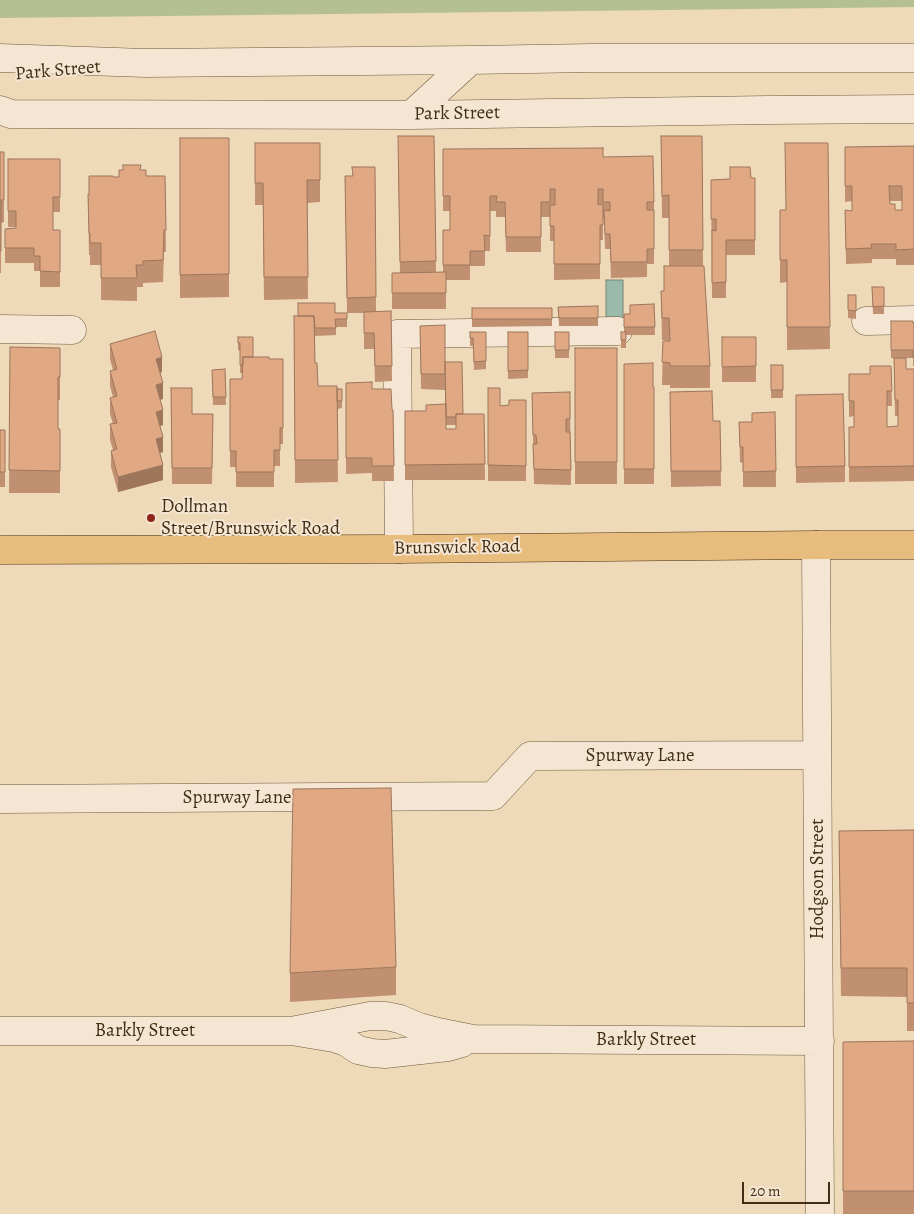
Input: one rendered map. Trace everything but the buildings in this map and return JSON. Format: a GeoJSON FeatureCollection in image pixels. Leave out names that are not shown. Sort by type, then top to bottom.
{"type":"FeatureCollection","features":[{"type":"Feature","properties":{"kind":"main road","name":"Brunswick Road"},"geometry":{"type":"LineString","coordinates":[[0,550],[914,545]]}},
{"type":"Feature","properties":{"kind":"street","name":"Park Street"},"geometry":{"type":"LineString","coordinates":[[0,58],[145,63],[611,58],[914,58]]}},
{"type":"Feature","properties":{"kind":"street"},"geometry":{"type":"LineString","coordinates":[[411,115],[471,60]]}},
{"type":"Feature","properties":{"kind":"street","name":"Park Street"},"geometry":{"type":"LineString","coordinates":[[0,76],[145,63]]}},
{"type":"Feature","properties":{"kind":"street","name":"Park Street"},"geometry":{"type":"LineString","coordinates":[[0,110],[11,114],[411,115],[914,109]]}},
{"type":"Feature","properties":{"kind":"street"},"geometry":{"type":"LineString","coordinates":[[866,321],[914,320]]}},
{"type":"Feature","properties":{"kind":"street"},"geometry":{"type":"LineString","coordinates":[[0,330],[72,330]]}},
{"type":"Feature","properties":{"kind":"street"},"geometry":{"type":"LineString","coordinates":[[399,548],[397,334],[618,331]]}},
{"type":"Feature","properties":{"kind":"street","name":"Hodgson Street"},"geometry":{"type":"LineString","coordinates":[[816,545],[820,1214]]}},
{"type":"Feature","properties":{"kind":"street","name":"Spurway Lane"},"geometry":{"type":"LineString","coordinates":[[0,800],[493,796],[530,756],[817,755]]}},
{"type":"Feature","properties":{"kind":"street","name":"Barkly Street"},"geometry":{"type":"LineString","coordinates":[[291,1031],[370,1016],[386,1016],[400,1019],[418,1027],[473,1039],[820,1040]]}},
{"type":"Feature","properties":{"kind":"street","name":"Barkly Street"},"geometry":{"type":"LineString","coordinates":[[0,1032],[291,1031],[334,1038],[346,1042],[358,1050],[384,1054],[448,1047],[473,1039]]}},
{"type":"Feature","properties":{"kind":"green space"},"geometry":{"type":"Polygon","coordinates":[[[0,0],[914,0],[914,7],[0,18],[0,0]]]}},
{"type":"Feature","properties":{"kind":"shaded area"},"geometry":{"type":"Polygon","coordinates":[[[606,280],[623,280],[623,321],[606,320],[606,280]]]}},
{"type":"Feature","properties":{"kind":"place","name":"Dollman Street/Brunswick Road"},"geometry":{"type":"Point","coordinates":[151,518]}}]}
